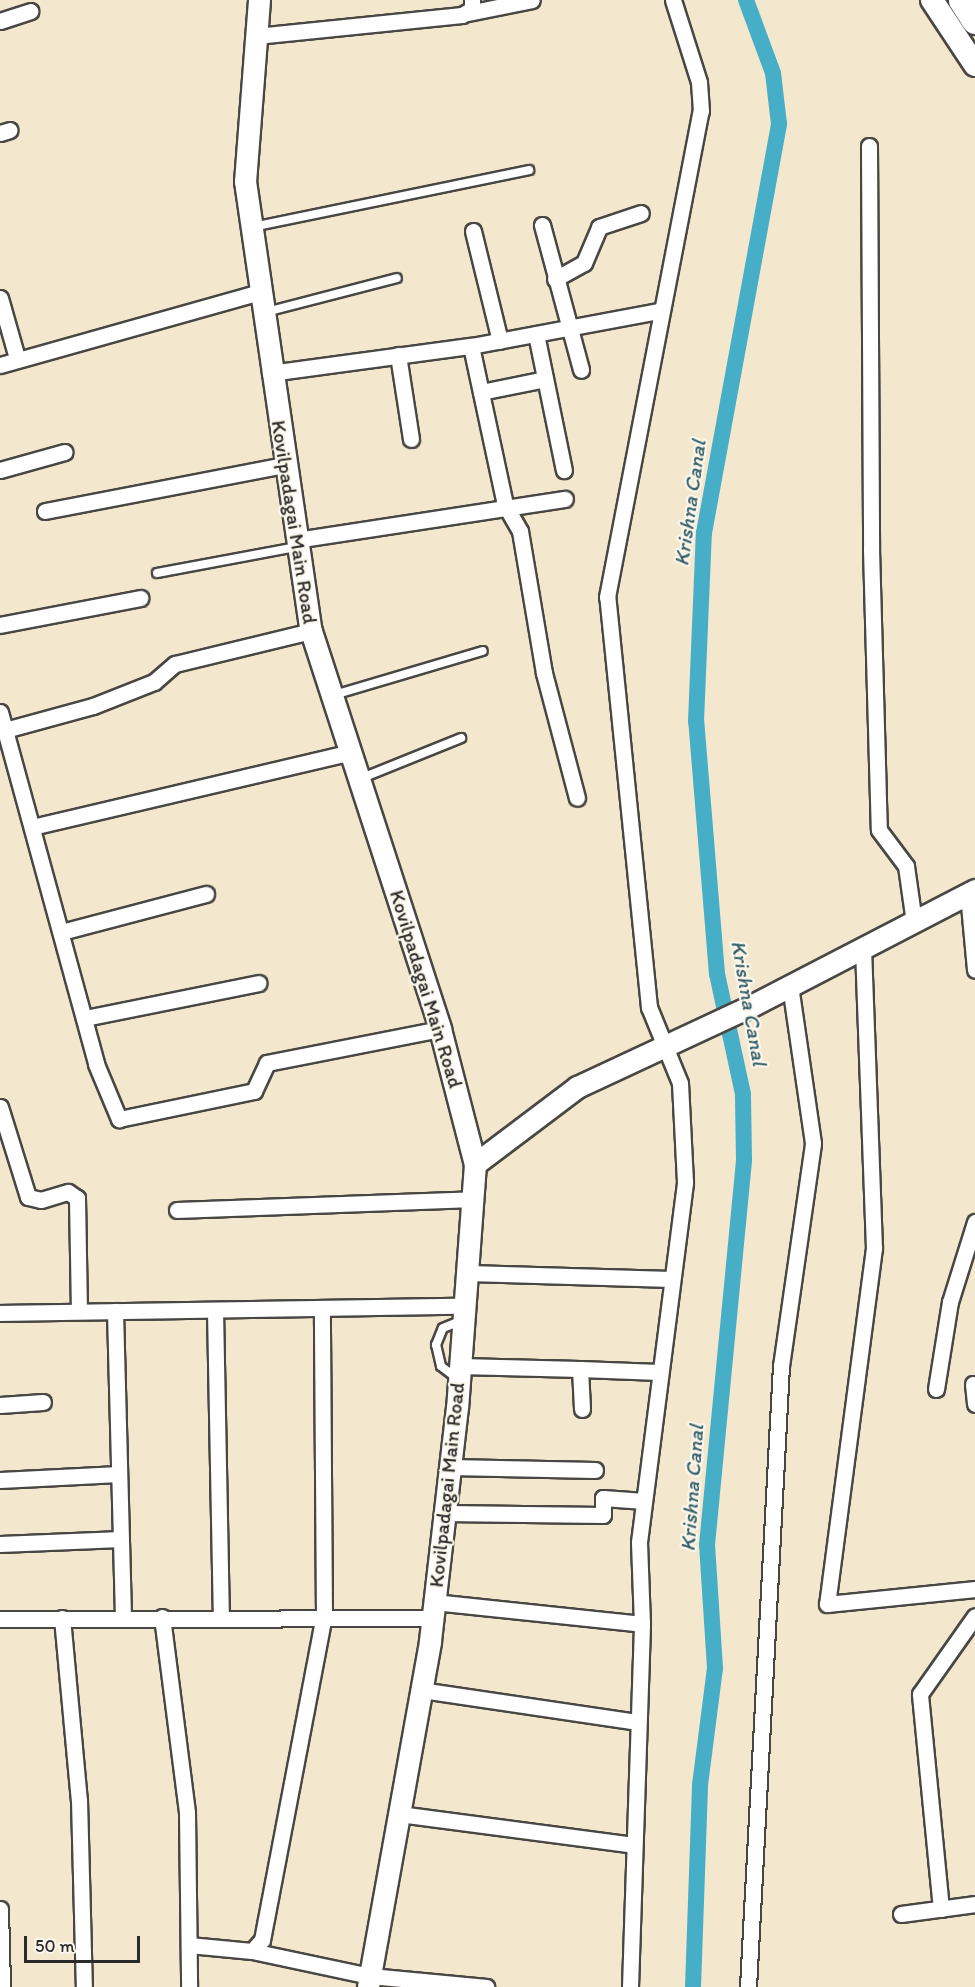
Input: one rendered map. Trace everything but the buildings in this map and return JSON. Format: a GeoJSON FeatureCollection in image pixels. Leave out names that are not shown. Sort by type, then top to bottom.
{"type":"FeatureCollection","features":[{"type":"Feature","properties":{"kind":"highway"},"geometry":{"type":"LineString","coordinates":[[962,0],[975,20]]}},
{"type":"Feature","properties":{"kind":"main road"},"geometry":{"type":"LineString","coordinates":[[932,0],[975,65]]}},
{"type":"Feature","properties":{"kind":"street","name":"Kovilpadagai Main Road"},"geometry":{"type":"LineString","coordinates":[[259,0],[245,181],[270,373],[312,631],[440,1029],[475,1164],[460,1372],[433,1610],[369,1981]]}},
{"type":"Feature","properties":{"kind":"street"},"geometry":{"type":"LineString","coordinates":[[256,36],[532,0]]}},
{"type":"Feature","properties":{"kind":"street"},"geometry":{"type":"LineString","coordinates":[[630,1987],[642,1624],[639,1542],[685,1182],[680,1083],[649,1007],[607,597],[632,489],[658,311],[700,111],[699,82],[674,0]]}},
{"type":"Feature","properties":{"kind":"street"},"geometry":{"type":"LineString","coordinates":[[0,21],[30,11]]}},
{"type":"Feature","properties":{"kind":"street"},"geometry":{"type":"LineString","coordinates":[[869,146],[871,549],[879,830],[906,866],[914,922]]}},
{"type":"Feature","properties":{"kind":"street"},"geometry":{"type":"LineString","coordinates":[[555,279],[584,263],[599,227],[641,213]]}},
{"type":"Feature","properties":{"kind":"street"},"geometry":{"type":"LineString","coordinates":[[542,225],[567,329],[581,370]]}},
{"type":"Feature","properties":{"kind":"street"},"geometry":{"type":"LineString","coordinates":[[473,231],[500,341]]}},
{"type":"Feature","properties":{"kind":"street"},"geometry":{"type":"LineString","coordinates":[[0,365],[17,358],[259,292]]}},
{"type":"Feature","properties":{"kind":"street"},"geometry":{"type":"LineString","coordinates":[[0,298],[17,358]]}},
{"type":"Feature","properties":{"kind":"street"},"geometry":{"type":"LineString","coordinates":[[270,373],[471,346],[658,311]]}},
{"type":"Feature","properties":{"kind":"street"},"geometry":{"type":"LineString","coordinates":[[536,334],[564,470]]}},
{"type":"Feature","properties":{"kind":"street"},"geometry":{"type":"LineString","coordinates":[[471,346],[505,505],[520,531],[544,673],[577,798]]}},
{"type":"Feature","properties":{"kind":"street"},"geometry":{"type":"LineString","coordinates":[[399,355],[411,439]]}},
{"type":"Feature","properties":{"kind":"street"},"geometry":{"type":"LineString","coordinates":[[481,392],[545,379]]}},
{"type":"Feature","properties":{"kind":"street"},"geometry":{"type":"LineString","coordinates":[[0,470],[65,452]]}},
{"type":"Feature","properties":{"kind":"street"},"geometry":{"type":"LineString","coordinates":[[45,511],[284,465]]}},
{"type":"Feature","properties":{"kind":"street"},"geometry":{"type":"LineString","coordinates":[[297,543],[505,505],[565,500]]}},
{"type":"Feature","properties":{"kind":"street"},"geometry":{"type":"LineString","coordinates":[[0,625],[140,598]]}},
{"type":"Feature","properties":{"kind":"street"},"geometry":{"type":"LineString","coordinates":[[5,729],[93,706],[154,682],[175,664],[312,631]]}},
{"type":"Feature","properties":{"kind":"street"},"geometry":{"type":"LineString","coordinates":[[0,712],[85,1018],[119,1119],[254,1091],[267,1063],[440,1029]]}},
{"type":"Feature","properties":{"kind":"street"},"geometry":{"type":"LineString","coordinates":[[32,826],[351,752]]}},
{"type":"Feature","properties":{"kind":"street"},"geometry":{"type":"LineString","coordinates":[[475,1164],[577,1086],[751,1006],[972,892],[975,970]]}},
{"type":"Feature","properties":{"kind":"street"},"geometry":{"type":"LineString","coordinates":[[61,932],[206,894]]}},
{"type":"Feature","properties":{"kind":"street"},"geometry":{"type":"LineString","coordinates":[[863,948],[874,1248],[827,1604],[975,1589]]}},
{"type":"Feature","properties":{"kind":"street"},"geometry":{"type":"LineString","coordinates":[[85,1018],[258,983]]}},
{"type":"Feature","properties":{"kind":"street"},"geometry":{"type":"LineString","coordinates":[[748,1987],[781,1366],[813,1143],[790,986]]}},
{"type":"Feature","properties":{"kind":"street"},"geometry":{"type":"LineString","coordinates":[[1,1113],[28,1197],[41,1200],[68,1191],[77,1198],[79,1310]]}},
{"type":"Feature","properties":{"kind":"street"},"geometry":{"type":"LineString","coordinates":[[177,1210],[473,1199]]}},
{"type":"Feature","properties":{"kind":"street"},"geometry":{"type":"LineString","coordinates":[[936,1389],[950,1302],[975,1222]]}},
{"type":"Feature","properties":{"kind":"street"},"geometry":{"type":"LineString","coordinates":[[468,1273],[672,1279]]}},
{"type":"Feature","properties":{"kind":"street"},"geometry":{"type":"LineString","coordinates":[[0,1313],[322,1308],[464,1313]]}},
{"type":"Feature","properties":{"kind":"street"},"geometry":{"type":"LineString","coordinates":[[252,1951],[262,1940],[324,1616],[322,1308]]}},
{"type":"Feature","properties":{"kind":"street"},"geometry":{"type":"LineString","coordinates":[[215,1310],[221,1616]]}},
{"type":"Feature","properties":{"kind":"street"},"geometry":{"type":"LineString","coordinates":[[115,1311],[123,1617]]}},
{"type":"Feature","properties":{"kind":"street"},"geometry":{"type":"LineString","coordinates":[[460,1372],[580,1369],[659,1372]]}},
{"type":"Feature","properties":{"kind":"street"},"geometry":{"type":"LineString","coordinates":[[580,1369],[582,1409]]}},
{"type":"Feature","properties":{"kind":"street"},"geometry":{"type":"LineString","coordinates":[[973,1384],[975,1404]]}},
{"type":"Feature","properties":{"kind":"street"},"geometry":{"type":"LineString","coordinates":[[0,1405],[43,1402]]}},
{"type":"Feature","properties":{"kind":"street"},"geometry":{"type":"LineString","coordinates":[[450,1467],[595,1470]]}},
{"type":"Feature","properties":{"kind":"street"},"geometry":{"type":"LineString","coordinates":[[0,1480],[119,1474]]}},
{"type":"Feature","properties":{"kind":"street"},"geometry":{"type":"LineString","coordinates":[[444,1514],[603,1515],[603,1498],[644,1501]]}},
{"type":"Feature","properties":{"kind":"street"},"geometry":{"type":"LineString","coordinates":[[0,1544],[121,1539]]}},
{"type":"Feature","properties":{"kind":"street"},"geometry":{"type":"LineString","coordinates":[[0,1618],[324,1616],[433,1610],[642,1624]]}},
{"type":"Feature","properties":{"kind":"street"},"geometry":{"type":"LineString","coordinates":[[941,1909],[920,1694],[975,1616]]}},
{"type":"Feature","properties":{"kind":"street"},"geometry":{"type":"LineString","coordinates":[[162,1617],[188,1813],[189,1987]]}},
{"type":"Feature","properties":{"kind":"street"},"geometry":{"type":"LineString","coordinates":[[62,1618],[79,1800],[84,1987]]}},
{"type":"Feature","properties":{"kind":"street"},"geometry":{"type":"LineString","coordinates":[[421,1690],[638,1722]]}},
{"type":"Feature","properties":{"kind":"street"},"geometry":{"type":"LineString","coordinates":[[399,1814],[634,1845]]}},
{"type":"Feature","properties":{"kind":"street"},"geometry":{"type":"LineString","coordinates":[[901,1914],[975,1904]]}},
{"type":"Feature","properties":{"kind":"street"},"geometry":{"type":"LineString","coordinates":[[0,1909],[2,1987]]}},
{"type":"Feature","properties":{"kind":"street"},"geometry":{"type":"LineString","coordinates":[[189,1945],[252,1951],[369,1981],[486,1987]]}},
{"type":"Feature","properties":{"kind":"lane"},"geometry":{"type":"LineString","coordinates":[[251,228],[529,170]]}},
{"type":"Feature","properties":{"kind":"lane"},"geometry":{"type":"LineString","coordinates":[[262,313],[397,278]]}},
{"type":"Feature","properties":{"kind":"lane"},"geometry":{"type":"LineString","coordinates":[[157,573],[297,543]]}},
{"type":"Feature","properties":{"kind":"lane"},"geometry":{"type":"LineString","coordinates":[[332,695],[483,651]]}},
{"type":"Feature","properties":{"kind":"lane"},"geometry":{"type":"LineString","coordinates":[[360,779],[461,738]]}},
{"type":"Feature","properties":{"kind":"waterway","name":"Krishna Canal"},"geometry":{"type":"LineString","coordinates":[[693,1987],[700,1785],[715,1668],[707,1545],[744,1160],[743,1094],[717,974],[696,721],[704,533],[779,124],[773,73],[746,0]]}}]}
